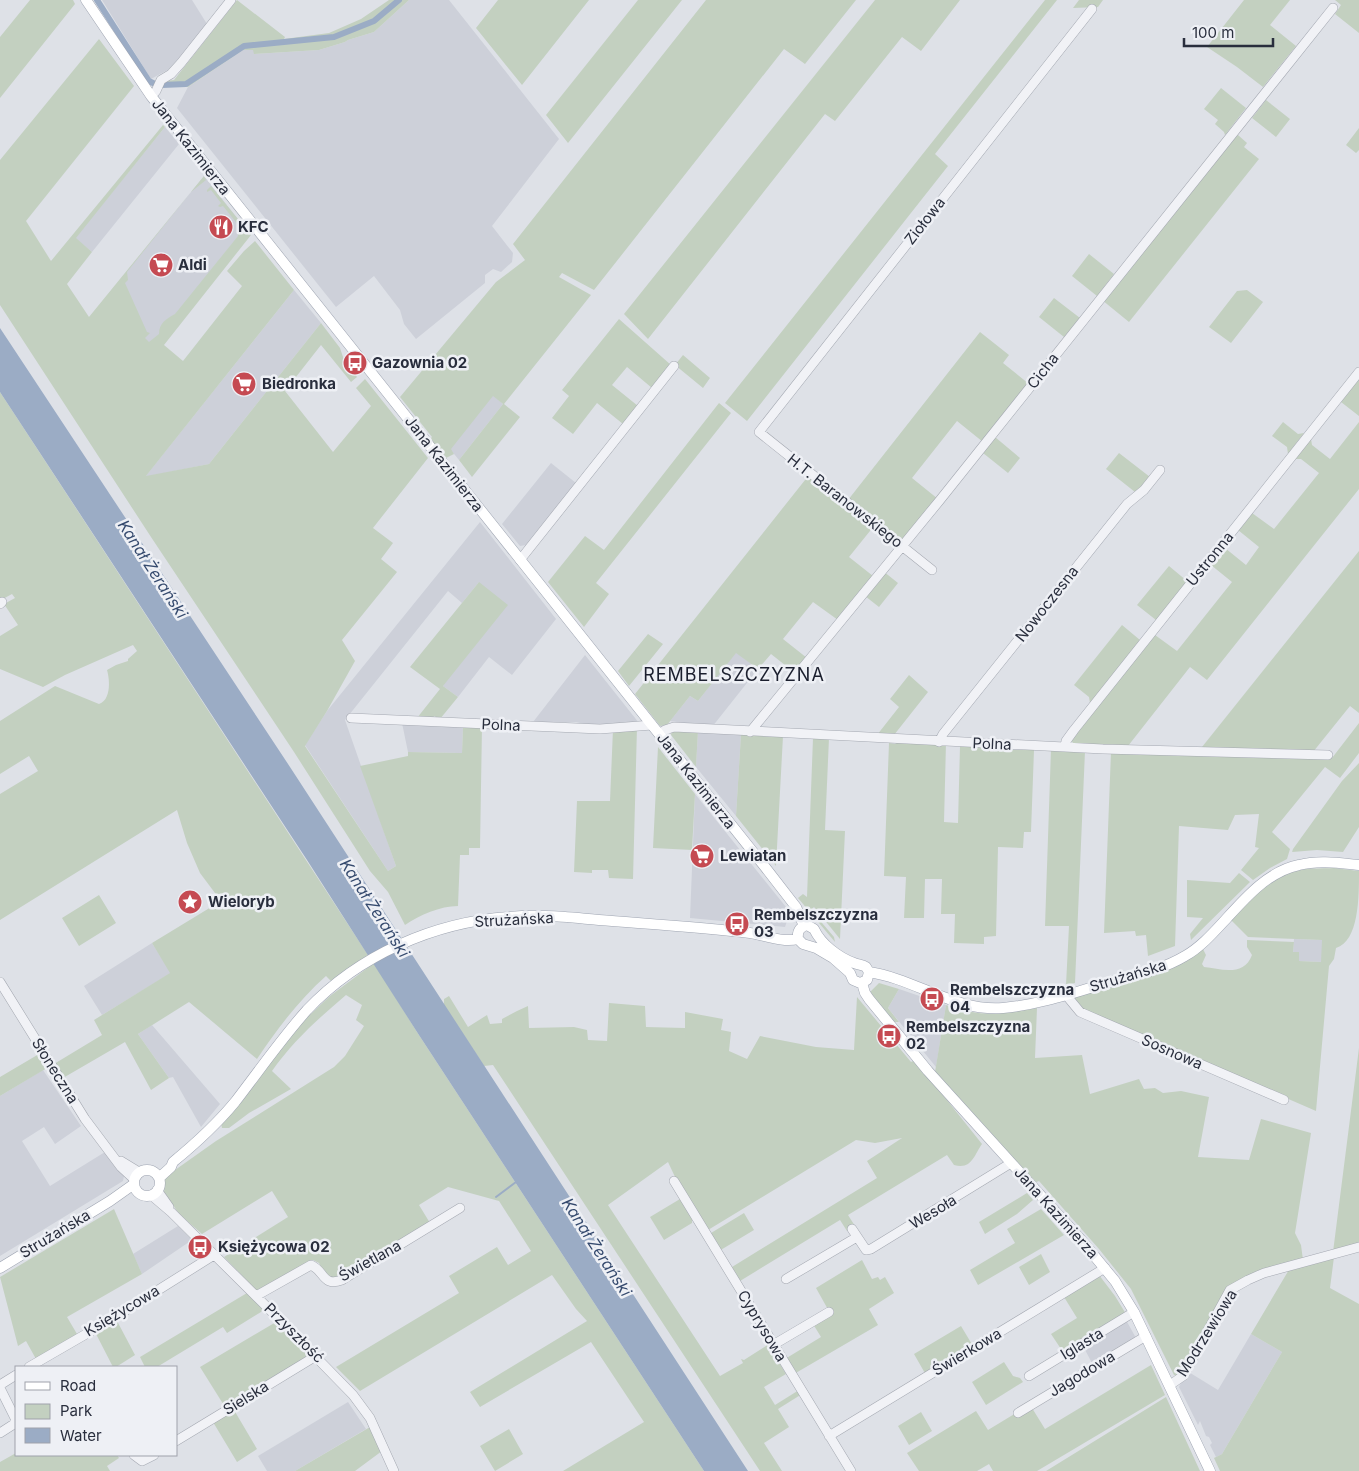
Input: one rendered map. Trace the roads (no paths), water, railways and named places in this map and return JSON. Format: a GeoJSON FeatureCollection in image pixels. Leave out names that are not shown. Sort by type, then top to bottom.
{"type":"FeatureCollection","features":[{"type":"Feature","properties":{"kind":"main road","name":"Jana Kazimierza"},"geometry":{"type":"LineString","coordinates":[[86,0],[151,96],[783,890],[798,912],[804,926]]}},
{"type":"Feature","properties":{"kind":"main road","name":"Strużańska"},"geometry":{"type":"LineString","coordinates":[[869,972],[894,978],[963,1004],[982,1008],[1020,1006],[1066,995],[1166,966],[1187,955],[1204,942],[1249,895],[1281,871],[1298,865],[1320,862],[1359,865]]}},
{"type":"Feature","properties":{"kind":"main road","name":"Strużańska"},"geometry":{"type":"LineString","coordinates":[[156,1175],[214,1126],[308,1009],[362,965],[418,937],[466,922],[528,916],[575,918],[736,932],[787,940],[798,939]]}},
{"type":"Feature","properties":{"kind":"main road"},"geometry":{"type":"LineString","coordinates":[[854,969],[816,935],[811,926],[804,926],[799,931],[798,939],[801,942],[824,952],[854,969],[866,966],[869,972],[867,980],[862,983],[857,983],[853,980],[854,969]]}},
{"type":"Feature","properties":{"kind":"main road"},"geometry":{"type":"LineString","coordinates":[[808,945],[814,940],[816,935]]}},
{"type":"Feature","properties":{"kind":"main road","name":"Jana Kazimierza"},"geometry":{"type":"LineString","coordinates":[[862,983],[864,993],[928,1070],[1105,1268],[1124,1294],[1170,1385],[1210,1471]]}},
{"type":"Feature","properties":{"kind":"main road"},"geometry":{"type":"LineString","coordinates":[[146,1170],[156,1175],[159,1186],[154,1192],[144,1196],[136,1182],[146,1170]]}},
{"type":"Feature","properties":{"kind":"main road","name":"Strużańska"},"geometry":{"type":"LineString","coordinates":[[0,1268],[110,1201],[136,1182]]}},
{"type":"Feature","properties":{"kind":"street"},"geometry":{"type":"LineString","coordinates":[[151,96],[156,91],[161,80],[171,74],[181,63],[230,0]]}},
{"type":"Feature","properties":{"kind":"street","name":"Cicha"},"geometry":{"type":"LineString","coordinates":[[750,732],[902,546],[1332,8]]}},
{"type":"Feature","properties":{"kind":"street","name":"Ziołowa"},"geometry":{"type":"LineString","coordinates":[[759,432],[1092,9]]}},
{"type":"Feature","properties":{"kind":"street"},"geometry":{"type":"LineString","coordinates":[[520,560],[674,366]]}},
{"type":"Feature","properties":{"kind":"street","name":"Ustronna"},"geometry":{"type":"LineString","coordinates":[[1064,747],[1074,730],[1359,372]]}},
{"type":"Feature","properties":{"kind":"street","name":"H.T. Baranowskiego"},"geometry":{"type":"LineString","coordinates":[[759,432],[932,570]]}},
{"type":"Feature","properties":{"kind":"street","name":"Nowoczesna"},"geometry":{"type":"LineString","coordinates":[[940,742],[943,734],[1127,504],[1144,490],[1160,470]]}},
{"type":"Feature","properties":{"kind":"street","name":"Polna"},"geometry":{"type":"LineString","coordinates":[[351,718],[600,729],[652,725]]}},
{"type":"Feature","properties":{"kind":"street","name":"Polna"},"geometry":{"type":"LineString","coordinates":[[659,734],[674,727],[940,742],[1328,755]]}},
{"type":"Feature","properties":{"kind":"street","name":"Słoneczna"},"geometry":{"type":"LineString","coordinates":[[0,982],[84,1119],[136,1182]]}},
{"type":"Feature","properties":{"kind":"street","name":"Sosnowa"},"geometry":{"type":"LineString","coordinates":[[1066,995],[1080,1012],[1284,1100]]}},
{"type":"Feature","properties":{"kind":"street","name":"Wesoła"},"geometry":{"type":"LineString","coordinates":[[786,1279],[854,1233],[864,1248],[871,1250],[1011,1163]]}},
{"type":"Feature","properties":{"kind":"street","name":"Cyprysowa"},"geometry":{"type":"LineString","coordinates":[[674,1181],[851,1471]]}},
{"type":"Feature","properties":{"kind":"street","name":"Przyszłość"},"geometry":{"type":"LineString","coordinates":[[154,1192],[171,1212],[316,1356],[362,1405],[379,1435],[394,1471]]}},
{"type":"Feature","properties":{"kind":"street","name":"Świetlana"},"geometry":{"type":"LineString","coordinates":[[256,1296],[309,1266],[315,1266],[327,1280],[334,1282],[342,1280],[460,1208]]}},
{"type":"Feature","properties":{"kind":"street","name":"Modrzewiowa"},"geometry":{"type":"LineString","coordinates":[[1170,1385],[1183,1376],[1230,1290],[1236,1285],[1264,1273],[1359,1247]]}},
{"type":"Feature","properties":{"kind":"street","name":"Księżycowa"},"geometry":{"type":"LineString","coordinates":[[31,1366],[112,1319],[214,1255]]}},
{"type":"Feature","properties":{"kind":"street","name":"Świerkowa"},"geometry":{"type":"LineString","coordinates":[[829,1436],[1105,1268]]}},
{"type":"Feature","properties":{"kind":"street"},"geometry":{"type":"LineString","coordinates":[[774,1345],[829,1312]]}},
{"type":"Feature","properties":{"kind":"street","name":"Iglasta"},"geometry":{"type":"LineString","coordinates":[[1029,1376],[1134,1312]]}},
{"type":"Feature","properties":{"kind":"street","name":"Jagodowa"},"geometry":{"type":"LineString","coordinates":[[1018,1413],[1146,1336]]}},
{"type":"Feature","properties":{"kind":"street","name":"Sielska"},"geometry":{"type":"LineString","coordinates":[[178,1440],[316,1356]]}},
{"type":"Feature","properties":{"kind":"street"},"geometry":{"type":"LineString","coordinates":[[15,1376],[0,1386],[15,1418]]}},
{"type":"Feature","properties":{"kind":"street"},"geometry":{"type":"LineString","coordinates":[[0,1433],[15,1422]]}},
{"type":"Feature","properties":{"kind":"street"},"geometry":{"type":"LineString","coordinates":[[135,1456],[142,1461],[152,1456]]}},
{"type":"Feature","properties":{"kind":"water","name":"Kanał Żerański"},"geometry":{"type":"Polygon","coordinates":[[[0,328],[290,767],[748,1471],[704,1471],[0,392],[0,328]]]}},
{"type":"Feature","properties":{"kind":"waterway"},"geometry":{"type":"LineString","coordinates":[[97,0],[149,81],[155,84]]}},
{"type":"Feature","properties":{"kind":"waterway"},"geometry":{"type":"LineString","coordinates":[[162,85],[186,84],[244,46],[334,37],[374,21],[399,0]]}},
{"type":"Feature","properties":{"kind":"waterway"},"geometry":{"type":"LineString","coordinates":[[496,1197],[516,1182]]}},
{"type":"Feature","properties":{"kind":"place","name":"KFC"},"geometry":{"type":"Point","coordinates":[221,227]}},
{"type":"Feature","properties":{"kind":"place","name":"Aldi"},"geometry":{"type":"Point","coordinates":[161,265]}},
{"type":"Feature","properties":{"kind":"place","name":"Gazownia 02"},"geometry":{"type":"Point","coordinates":[355,363]}},
{"type":"Feature","properties":{"kind":"place","name":"Biedronka"},"geometry":{"type":"Point","coordinates":[244,384]}},
{"type":"Feature","properties":{"kind":"place","name":"Lewiatan"},"geometry":{"type":"Point","coordinates":[702,856]}},
{"type":"Feature","properties":{"kind":"place","name":"Wieloryb"},"geometry":{"type":"Point","coordinates":[190,902]}},
{"type":"Feature","properties":{"kind":"place","name":"Rembelszczyzna 03"},"geometry":{"type":"Point","coordinates":[737,924]}},
{"type":"Feature","properties":{"kind":"place","name":"Rembelszczyzna 04"},"geometry":{"type":"Point","coordinates":[932,999]}},
{"type":"Feature","properties":{"kind":"place","name":"Rembelszczyzna 02"},"geometry":{"type":"Point","coordinates":[889,1036]}},
{"type":"Feature","properties":{"kind":"place","name":"Księżycowa 02"},"geometry":{"type":"Point","coordinates":[200,1247]}},
{"type":"Feature","properties":{"kind":"district","name":"REMBELSZCZYZNA"},"geometry":{"type":"Point","coordinates":[734,675]}}]}
